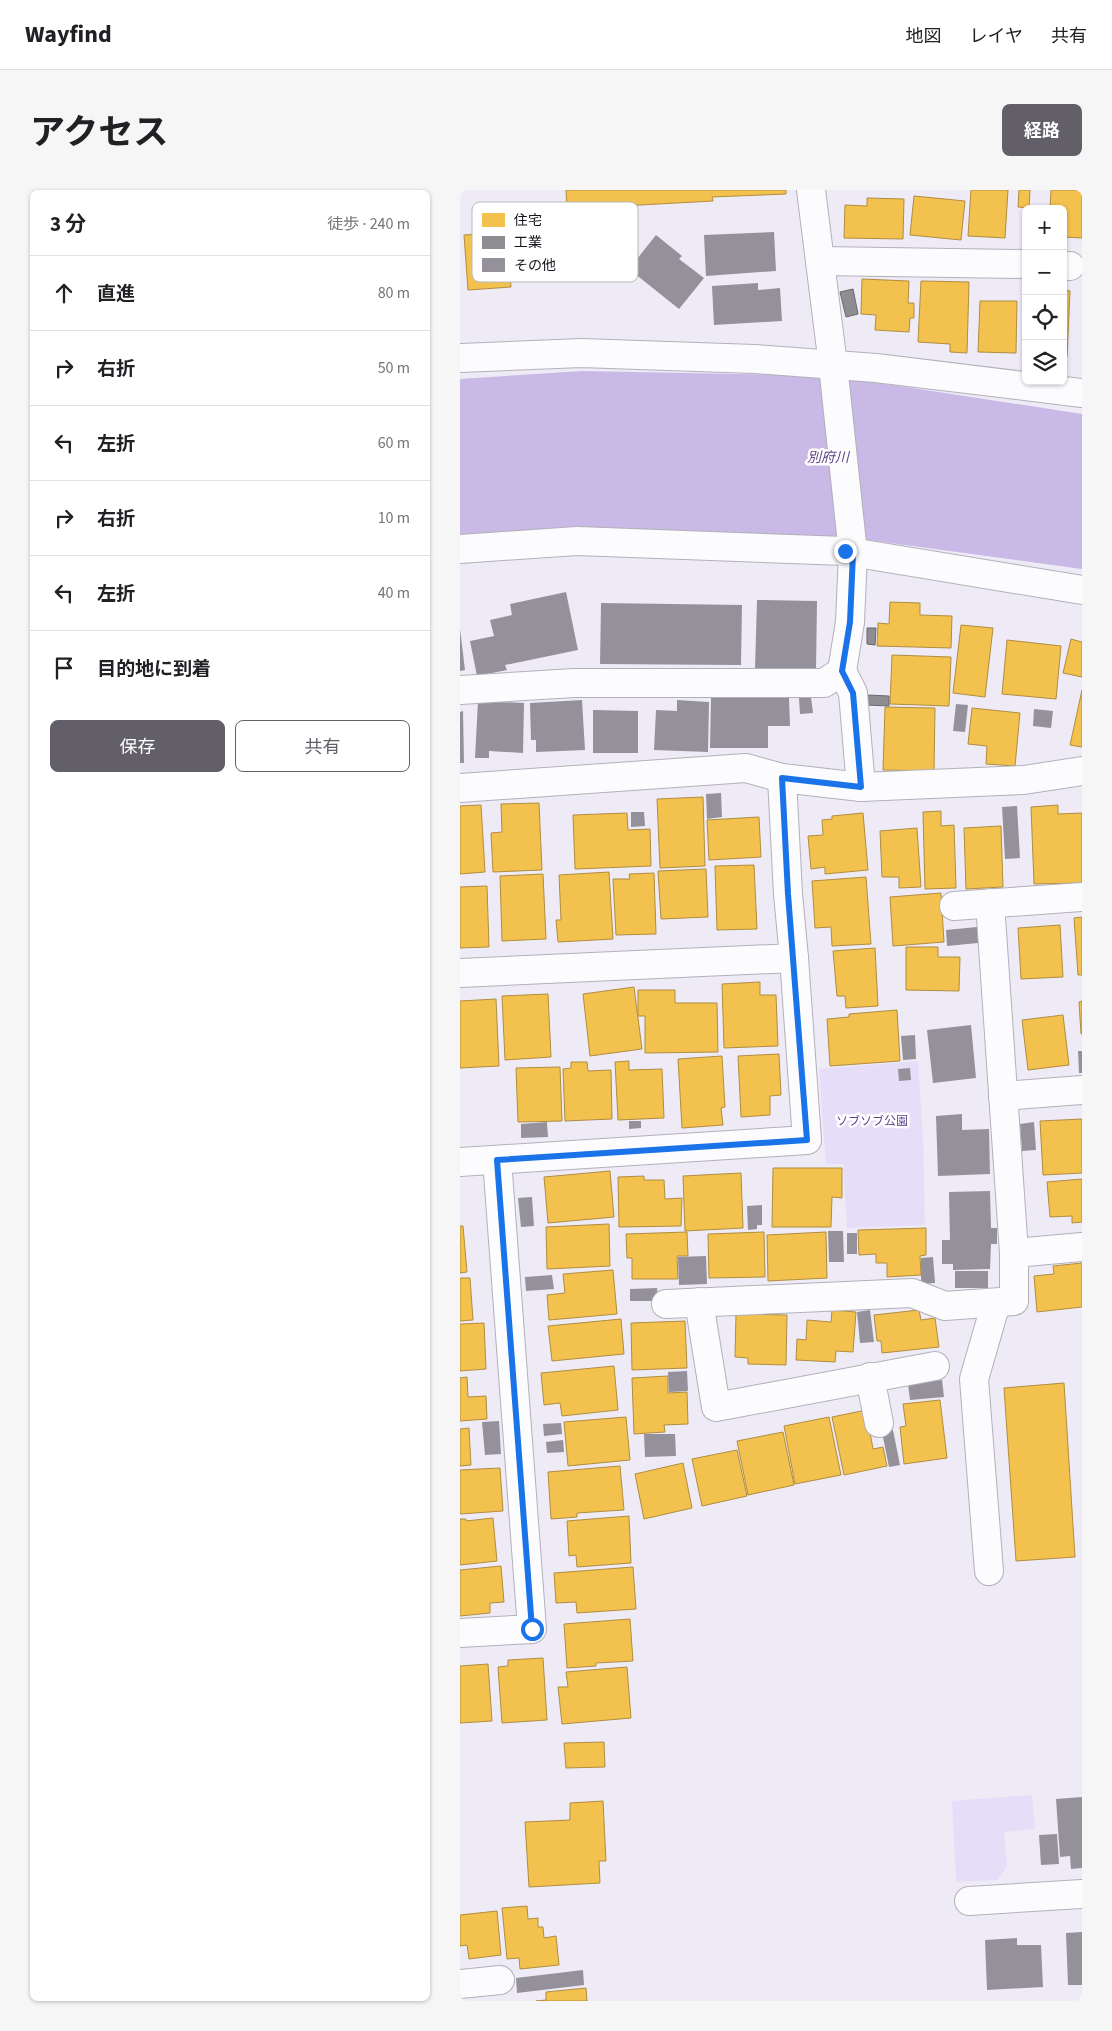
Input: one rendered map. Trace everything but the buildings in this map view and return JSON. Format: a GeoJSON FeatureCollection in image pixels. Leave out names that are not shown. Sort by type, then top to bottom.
{"type":"FeatureCollection","features":[{"type":"Feature","properties":{"kind":"street"},"geometry":{"type":"LineString","coordinates":[[811,190],[833,365],[853,553],[850,622],[842,671],[853,693],[861,787]]}},
{"type":"Feature","properties":{"kind":"street"},"geometry":{"type":"LineString","coordinates":[[820,262],[1022,264]]}},
{"type":"Feature","properties":{"kind":"street"},"geometry":{"type":"LineString","coordinates":[[460,358],[581,353],[755,359],[896,370],[1082,393]]}},
{"type":"Feature","properties":{"kind":"street"},"geometry":{"type":"LineString","coordinates":[[460,549],[577,541],[853,553],[1082,590]]}},
{"type":"Feature","properties":{"kind":"street"},"geometry":{"type":"LineString","coordinates":[[460,690],[574,683],[824,683],[842,671]]}},
{"type":"Feature","properties":{"kind":"street"},"geometry":{"type":"LineString","coordinates":[[460,788],[746,768],[782,778],[861,787],[1024,780],[1082,771]]}},
{"type":"Feature","properties":{"kind":"street"},"geometry":{"type":"LineString","coordinates":[[460,1162],[807,1140],[788,894],[782,778]]}},
{"type":"Feature","properties":{"kind":"street"},"geometry":{"type":"LineString","coordinates":[[954,906],[1082,897]]}},
{"type":"Feature","properties":{"kind":"street"},"geometry":{"type":"LineString","coordinates":[[666,1304],[912,1293],[945,1306],[1014,1301],[1014,1253],[990,903]]}},
{"type":"Feature","properties":{"kind":"street"},"geometry":{"type":"LineString","coordinates":[[460,973],[794,958]]}},
{"type":"Feature","properties":{"kind":"street"},"geometry":{"type":"LineString","coordinates":[[1003,1096],[1082,1090]]}},
{"type":"Feature","properties":{"kind":"street"},"geometry":{"type":"LineString","coordinates":[[460,1633],[532,1629],[497,1160]]}},
{"type":"Feature","properties":{"kind":"street"},"geometry":{"type":"LineString","coordinates":[[1014,1253],[1082,1248]]}},
{"type":"Feature","properties":{"kind":"street"},"geometry":{"type":"LineString","coordinates":[[699,1302],[716,1407],[935,1366]]}},
{"type":"Feature","properties":{"kind":"street"},"geometry":{"type":"LineString","coordinates":[[989,1571],[974,1379],[996,1303]]}},
{"type":"Feature","properties":{"kind":"street"},"geometry":{"type":"LineString","coordinates":[[870,1377],[879,1423]]}},
{"type":"Feature","properties":{"kind":"street"},"geometry":{"type":"LineString","coordinates":[[969,1900],[1082,1894]]}},
{"type":"Feature","properties":{"kind":"street"},"geometry":{"type":"LineString","coordinates":[[460,1984],[500,1980]]}},
{"type":"Feature","properties":{"kind":"green space","name":"ソブソブ公園"},"geometry":{"type":"Polygon","coordinates":[[[918,1061],[923,1138],[925,1225],[847,1228],[843,1164],[826,1164],[819,1069],[918,1061]]]}},
{"type":"Feature","properties":{"kind":"green space"},"geometry":{"type":"Polygon","coordinates":[[[1032,1795],[1035,1829],[1004,1832],[1007,1867],[997,1880],[956,1882],[952,1801],[1032,1795]]]}},
{"type":"Feature","properties":{"kind":"water","name":"別府川"},"geometry":{"type":"Polygon","coordinates":[[[582,371],[835,376],[1082,414],[1082,569],[846,537],[460,542],[460,379],[582,371]]]}},
{"type":"Feature","properties":{"kind":"route"},"geometry":{"type":"LineString","coordinates":[[532,1629],[497,1160],[807,1140],[788,894],[782,778],[861,787],[853,693],[842,671],[850,622],[853,553],[845,551]]}}]}
